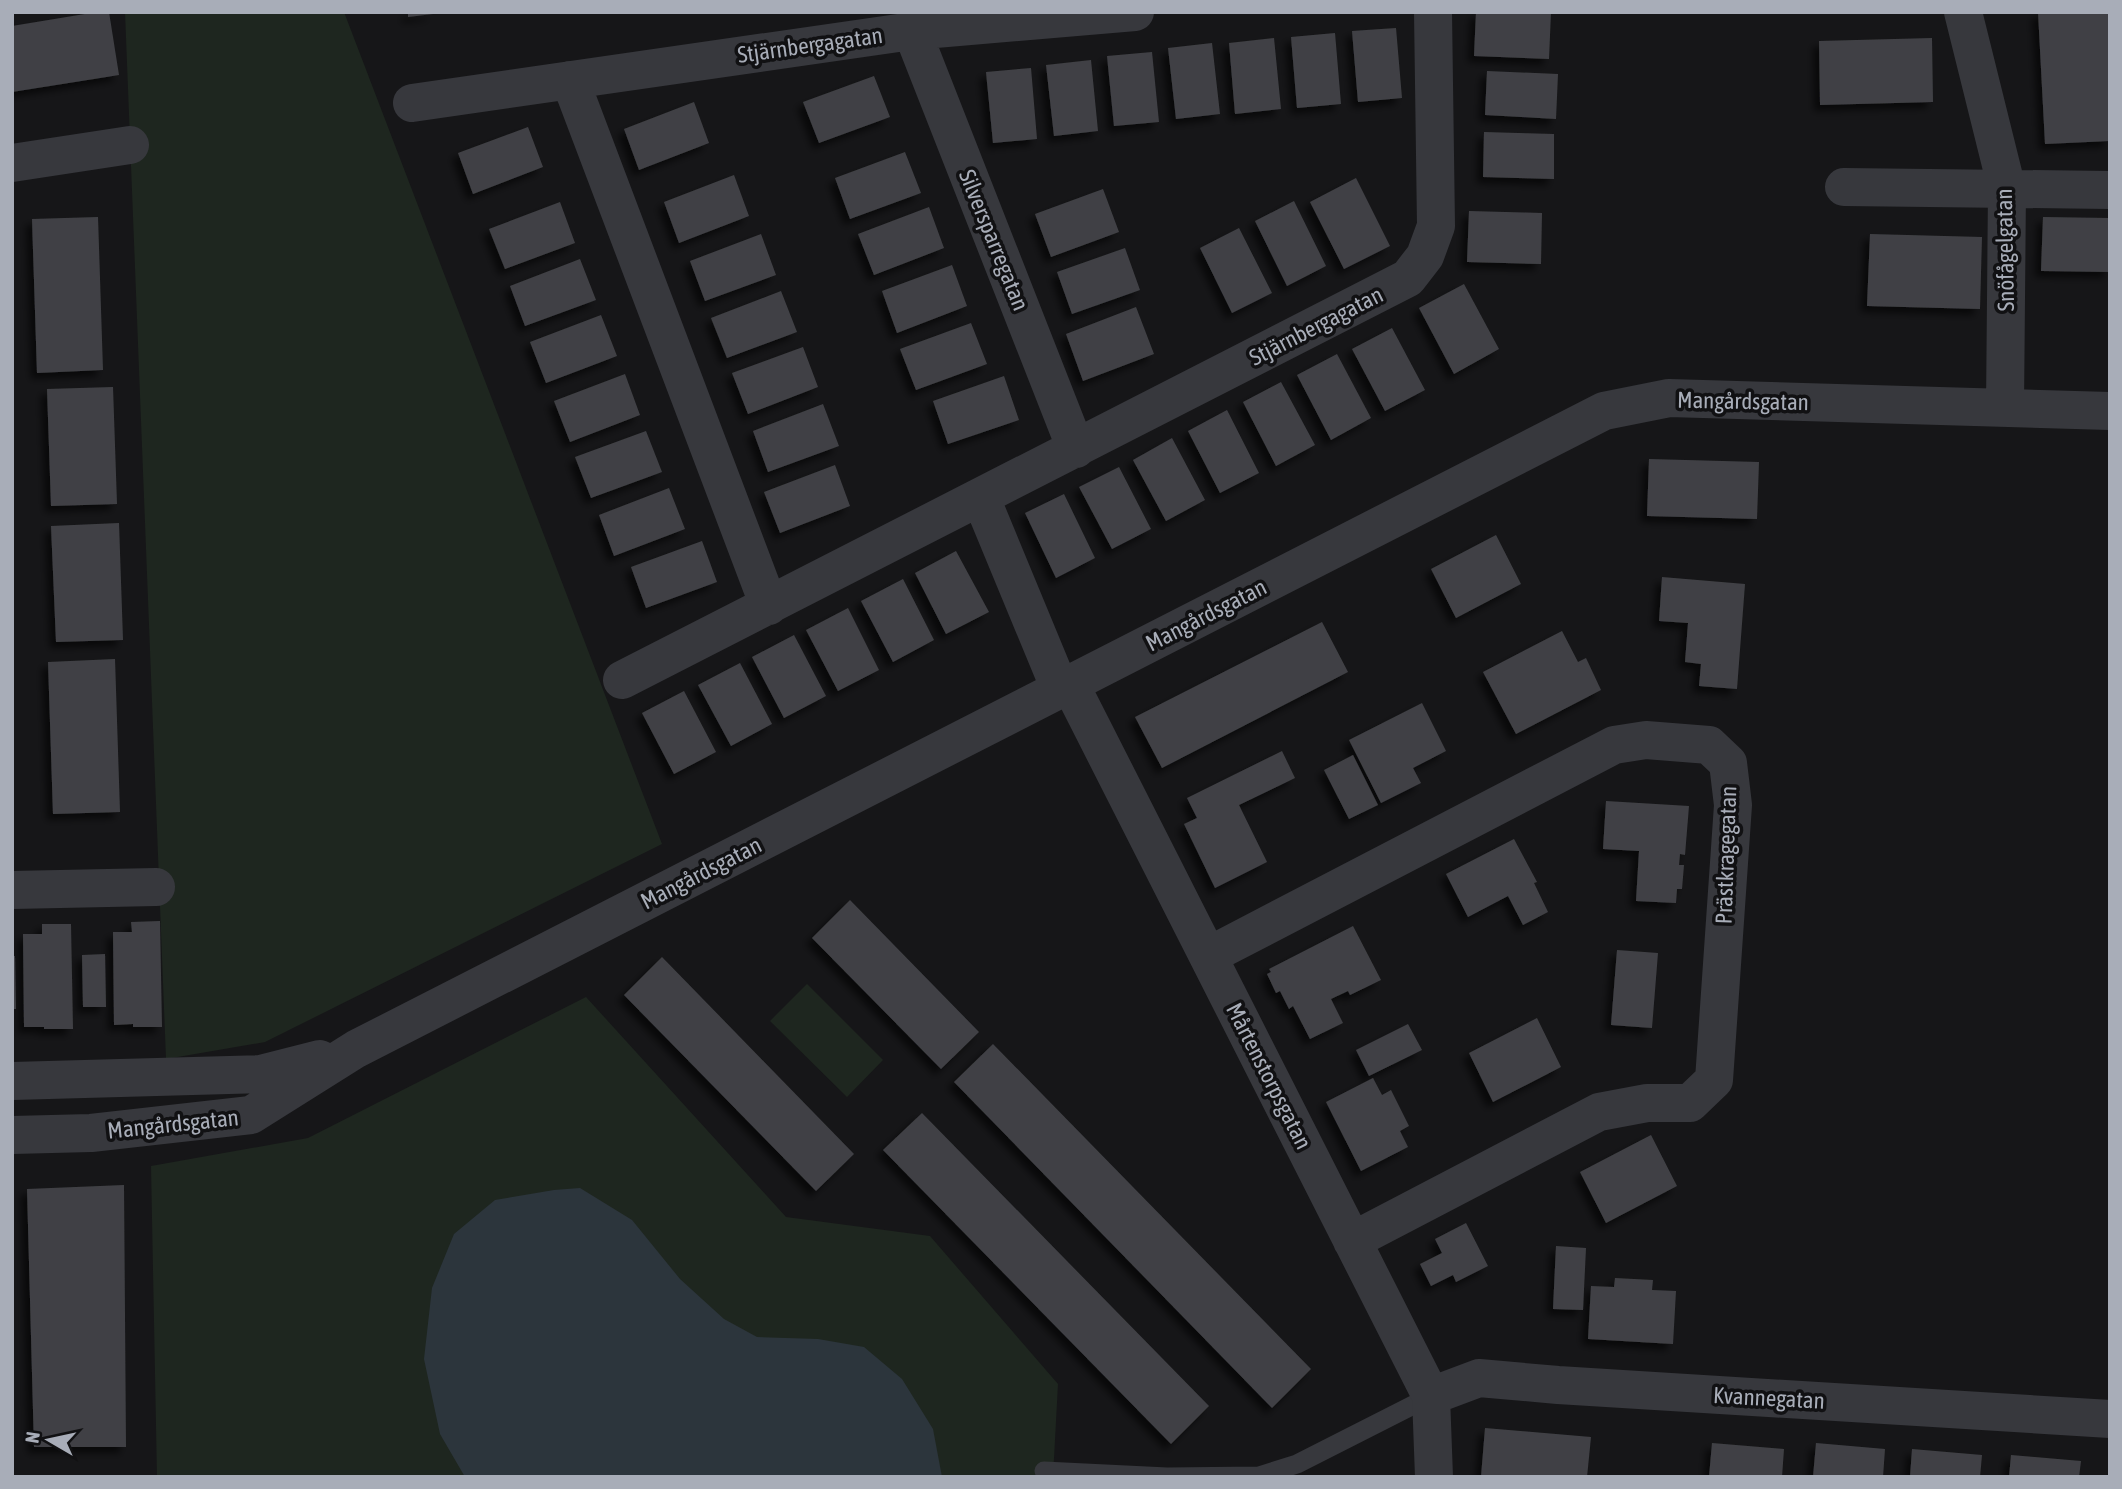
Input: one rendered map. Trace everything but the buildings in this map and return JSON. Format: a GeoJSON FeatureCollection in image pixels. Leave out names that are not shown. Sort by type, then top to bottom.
{"type":"FeatureCollection","features":[{"type":"Feature","properties":{"kind":"street","name":"Stjärnbergagatan"},"geometry":{"type":"LineString","coordinates":[[412,103],[912,31],[1135,12]]}},
{"type":"Feature","properties":{"kind":"street","name":"Stjärnbergagatan"},"geometry":{"type":"LineString","coordinates":[[622,680],[1408,278],[1425,256],[1436,226],[1433,12]]}},
{"type":"Feature","properties":{"kind":"street","name":"Snöfågelgatan"},"geometry":{"type":"LineString","coordinates":[[1963,12],[2007,189],[2005,408]]}},
{"type":"Feature","properties":{"kind":"street","name":"Silversparregatan"},"geometry":{"type":"LineString","coordinates":[[912,31],[1076,449]]}},
{"type":"Feature","properties":{"kind":"street"},"geometry":{"type":"LineString","coordinates":[[570,80],[769,606]]}},
{"type":"Feature","properties":{"kind":"street"},"geometry":{"type":"LineString","coordinates":[[12,163],[130,145]]}},
{"type":"Feature","properties":{"kind":"street"},"geometry":{"type":"LineString","coordinates":[[1844,187],[2110,190]]}},
{"type":"Feature","properties":{"kind":"street","name":"Mangårdsgatan"},"geometry":{"type":"LineString","coordinates":[[12,1135],[92,1133],[251,1115],[356,1049],[1604,411],[1669,398],[2110,411]]}},
{"type":"Feature","properties":{"kind":"street"},"geometry":{"type":"LineString","coordinates":[[981,498],[1065,687]]}},
{"type":"Feature","properties":{"kind":"street","name":"Mårtenstorpsgatan"},"geometry":{"type":"LineString","coordinates":[[1065,687],[1208,956],[1431,1396],[1434,1477]]}},
{"type":"Feature","properties":{"kind":"street","name":"Prästkragegatan"},"geometry":{"type":"LineString","coordinates":[[1208,956],[1614,745],[1646,740],[1709,745],[1728,763],[1733,805],[1714,1080],[1690,1103],[1647,1103],[1599,1112],[1352,1241]]}},
{"type":"Feature","properties":{"kind":"street"},"geometry":{"type":"LineString","coordinates":[[12,890],[156,887]]}},
{"type":"Feature","properties":{"kind":"street","name":"Mangårdsgatan"},"geometry":{"type":"LineString","coordinates":[[12,1080],[261,1074],[356,1049]]}},
{"type":"Feature","properties":{"kind":"street","name":"Kvannegatan"},"geometry":{"type":"LineString","coordinates":[[1431,1396],[1479,1378],[2110,1419]]}},
{"type":"Feature","properties":{"kind":"lane"},"geometry":{"type":"LineString","coordinates":[[1044,1471],[1167,1476],[1259,1476],[1297,1464],[1431,1396]]}},
{"type":"Feature","properties":{"kind":"shaded area"},"geometry":{"type":"Polygon","coordinates":[[[125,12],[344,12],[662,844],[265,1042],[166,1059],[125,12]]]}},
{"type":"Feature","properties":{"kind":"shaded area"},"geometry":{"type":"Polygon","coordinates":[[[807,984],[883,1060],[847,1097],[770,1021],[807,984]]]}},
{"type":"Feature","properties":{"kind":"shaded area"},"geometry":{"type":"Polygon","coordinates":[[[586,997],[786,1217],[930,1236],[1058,1384],[1053,1477],[157,1477],[151,1166],[308,1138],[586,997]]]}},
{"type":"Feature","properties":{"kind":"shaded area"},"geometry":{"type":"Polygon","coordinates":[[[580,1188],[632,1220],[680,1279],[724,1319],[757,1337],[818,1339],[864,1347],[902,1379],[933,1429],[942,1477],[465,1477],[440,1434],[424,1359],[432,1288],[454,1234],[495,1200],[580,1188]]]}}]}
